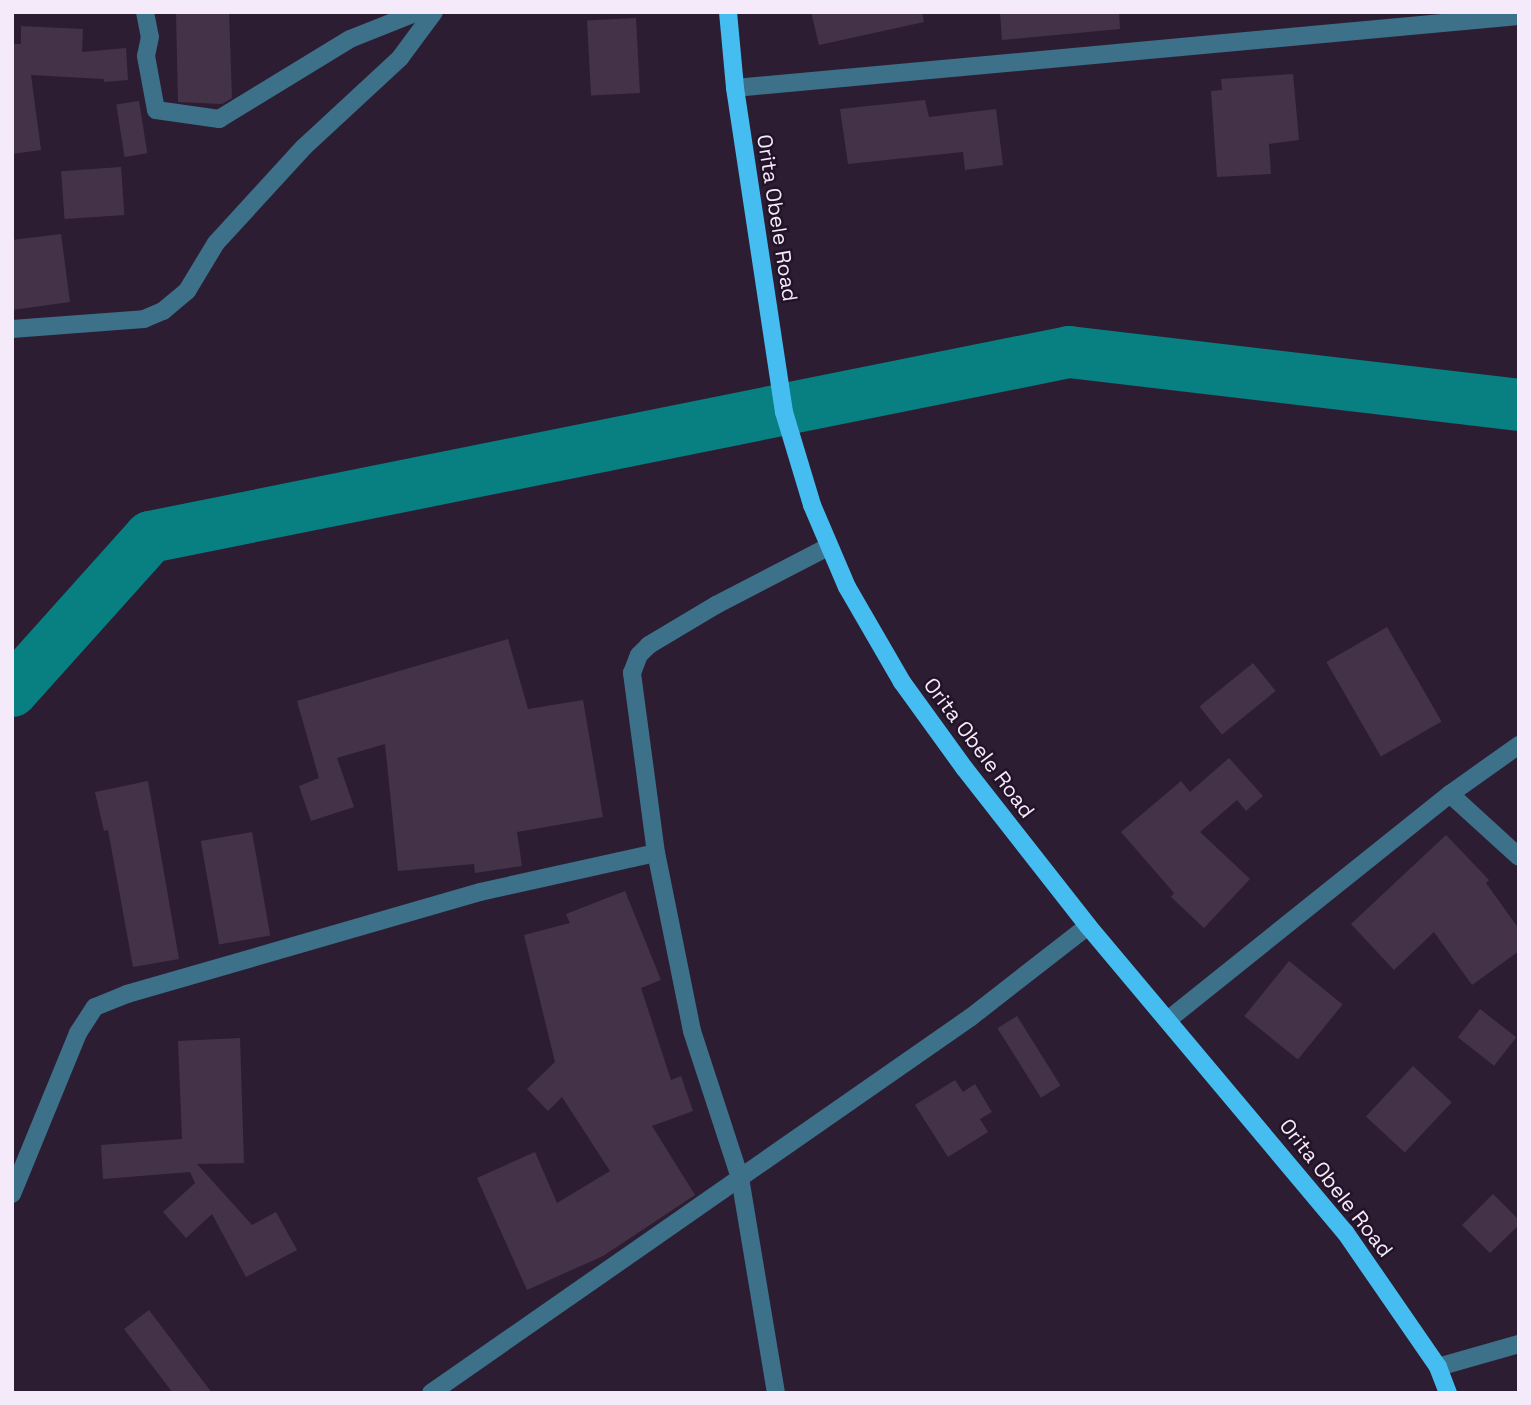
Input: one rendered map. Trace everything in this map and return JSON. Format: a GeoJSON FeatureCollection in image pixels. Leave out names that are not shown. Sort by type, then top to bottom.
{"type":"FeatureCollection","features":[{"type":"Feature","properties":{"kind":"main road","name":"Orita Obele Road"},"geometry":{"type":"LineString","coordinates":[[729,12],[735,88],[784,412],[828,547],[846,587],[902,682],[964,769],[1088,926],[1169,1019],[1345,1232],[1438,1367],[1448,1393]]}},
{"type":"Feature","properties":{"kind":"street"},"geometry":{"type":"LineString","coordinates":[[145,12],[150,37],[146,56],[156,110],[219,118],[350,38],[418,12]]}},
{"type":"Feature","properties":{"kind":"street"},"geometry":{"type":"LineString","coordinates":[[12,329],[133,320],[163,312],[187,291],[216,243],[304,147],[400,58],[434,12]]}},
{"type":"Feature","properties":{"kind":"street"},"geometry":{"type":"LineString","coordinates":[[735,88],[1519,16]]}},
{"type":"Feature","properties":{"kind":"street"},"geometry":{"type":"LineString","coordinates":[[776,1393],[740,1178],[692,1031],[656,853],[632,673],[639,655],[649,645],[716,605],[828,547]]}},
{"type":"Feature","properties":{"kind":"street"},"geometry":{"type":"LineString","coordinates":[[1169,1019],[1450,794],[1519,745]]}},
{"type":"Feature","properties":{"kind":"street"},"geometry":{"type":"LineString","coordinates":[[1450,794],[1519,857]]}},
{"type":"Feature","properties":{"kind":"street"},"geometry":{"type":"LineString","coordinates":[[12,1194],[78,1033],[95,1007],[127,994],[480,892],[656,853]]}},
{"type":"Feature","properties":{"kind":"street"},"geometry":{"type":"LineString","coordinates":[[431,1393],[971,1017],[1088,926]]}},
{"type":"Feature","properties":{"kind":"street"},"geometry":{"type":"LineString","coordinates":[[1438,1367],[1519,1344]]}},
{"type":"Feature","properties":{"kind":"building"},"geometry":{"type":"Polygon","coordinates":[[[176,12],[229,12],[232,98],[222,104],[178,102],[176,12]]]}},
{"type":"Feature","properties":{"kind":"building"},"geometry":{"type":"Polygon","coordinates":[[[811,12],[922,12],[924,22],[819,45],[811,12]]]}},
{"type":"Feature","properties":{"kind":"building"},"geometry":{"type":"Polygon","coordinates":[[[1000,12],[1119,12],[1120,29],[1002,40],[1000,12]]]}},
{"type":"Feature","properties":{"kind":"building"},"geometry":{"type":"Polygon","coordinates":[[[636,18],[640,93],[591,95],[587,21],[636,18]]]}},
{"type":"Feature","properties":{"kind":"building"},"geometry":{"type":"Polygon","coordinates":[[[21,26],[83,29],[82,52],[126,48],[128,80],[104,82],[104,79],[31,75],[41,150],[12,154],[12,44],[21,44],[21,26]]]}},
{"type":"Feature","properties":{"kind":"building"},"geometry":{"type":"Polygon","coordinates":[[[1293,74],[1299,140],[1269,144],[1271,174],[1217,177],[1211,91],[1222,90],[1221,79],[1293,74]]]}},
{"type":"Feature","properties":{"kind":"building"},"geometry":{"type":"Polygon","coordinates":[[[925,100],[929,117],[996,109],[1003,165],[965,170],[963,152],[848,164],[840,109],[925,100]]]}},
{"type":"Feature","properties":{"kind":"building"},"geometry":{"type":"Polygon","coordinates":[[[139,101],[147,153],[125,157],[116,105],[139,101]]]}},
{"type":"Feature","properties":{"kind":"building"},"geometry":{"type":"Polygon","coordinates":[[[121,167],[124,215],[64,219],[61,171],[121,167]]]}},
{"type":"Feature","properties":{"kind":"building"},"geometry":{"type":"Polygon","coordinates":[[[61,234],[70,302],[12,310],[12,240],[61,234]]]}},
{"type":"Feature","properties":{"kind":"building"},"geometry":{"type":"Polygon","coordinates":[[[1387,627],[1442,721],[1381,756],[1326,662],[1387,627]]]}},
{"type":"Feature","properties":{"kind":"building"},"geometry":{"type":"Polygon","coordinates":[[[508,639],[528,709],[583,700],[603,817],[517,832],[522,866],[475,873],[474,864],[398,871],[385,744],[337,758],[354,807],[311,821],[299,786],[319,778],[297,701],[508,639]]]}},
{"type":"Feature","properties":{"kind":"building"},"geometry":{"type":"Polygon","coordinates":[[[1253,663],[1276,691],[1222,734],[1199,706],[1253,663]]]}},
{"type":"Feature","properties":{"kind":"building"},"geometry":{"type":"Polygon","coordinates":[[[1229,758],[1263,796],[1246,811],[1237,800],[1200,832],[1250,879],[1204,928],[1171,897],[1174,893],[1121,832],[1181,781],[1190,792],[1229,758]]]}},
{"type":"Feature","properties":{"kind":"building"},"geometry":{"type":"Polygon","coordinates":[[[148,781],[179,959],[133,967],[108,830],[104,831],[95,792],[148,781]]]}},
{"type":"Feature","properties":{"kind":"building"},"geometry":{"type":"Polygon","coordinates":[[[252,832],[270,935],[219,944],[201,841],[252,832]]]}},
{"type":"Feature","properties":{"kind":"building"},"geometry":{"type":"Polygon","coordinates":[[[1446,835],[1489,880],[1486,883],[1519,929],[1519,951],[1472,985],[1434,932],[1394,970],[1351,924],[1446,835]]]}},
{"type":"Feature","properties":{"kind":"building"},"geometry":{"type":"Polygon","coordinates":[[[625,891],[661,980],[641,988],[671,1080],[681,1076],[693,1111],[652,1126],[695,1195],[603,1256],[527,1290],[477,1178],[535,1152],[557,1203],[610,1171],[562,1097],[548,1111],[527,1089],[555,1062],[524,935],[570,923],[566,914],[625,891]]]}},
{"type":"Feature","properties":{"kind":"building"},"geometry":{"type":"Polygon","coordinates":[[[1289,961],[1343,1004],[1298,1060],[1244,1016],[1289,961]]]}},
{"type":"Feature","properties":{"kind":"building"},"geometry":{"type":"Polygon","coordinates":[[[1480,1009],[1516,1037],[1494,1066],[1458,1037],[1480,1009]]]}},
{"type":"Feature","properties":{"kind":"building"},"geometry":{"type":"Polygon","coordinates":[[[1017,1016],[1060,1086],[1041,1098],[997,1028],[1017,1016]]]}},
{"type":"Feature","properties":{"kind":"building"},"geometry":{"type":"Polygon","coordinates":[[[240,1038],[244,1163],[197,1164],[252,1225],[276,1212],[297,1250],[246,1277],[212,1214],[186,1238],[163,1212],[195,1183],[190,1172],[103,1179],[101,1145],[182,1139],[178,1041],[240,1038]]]}},
{"type":"Feature","properties":{"kind":"building"},"geometry":{"type":"Polygon","coordinates":[[[1413,1066],[1452,1102],[1405,1153],[1366,1116],[1413,1066]]]}},
{"type":"Feature","properties":{"kind":"building"},"geometry":{"type":"Polygon","coordinates":[[[955,1080],[963,1092],[975,1084],[992,1112],[980,1119],[988,1132],[948,1157],[915,1105],[955,1080]]]}},
{"type":"Feature","properties":{"kind":"building"},"geometry":{"type":"Polygon","coordinates":[[[1493,1194],[1519,1220],[1519,1225],[1490,1253],[1462,1225],[1493,1194]]]}},
{"type":"Feature","properties":{"kind":"building"},"geometry":{"type":"Polygon","coordinates":[[[149,1310],[212,1393],[173,1393],[124,1329],[149,1310]]]}},
{"type":"Feature","properties":{"kind":"waterway"},"geometry":{"type":"LineString","coordinates":[[12,691],[150,537],[1069,352],[1519,405]]}}]}
